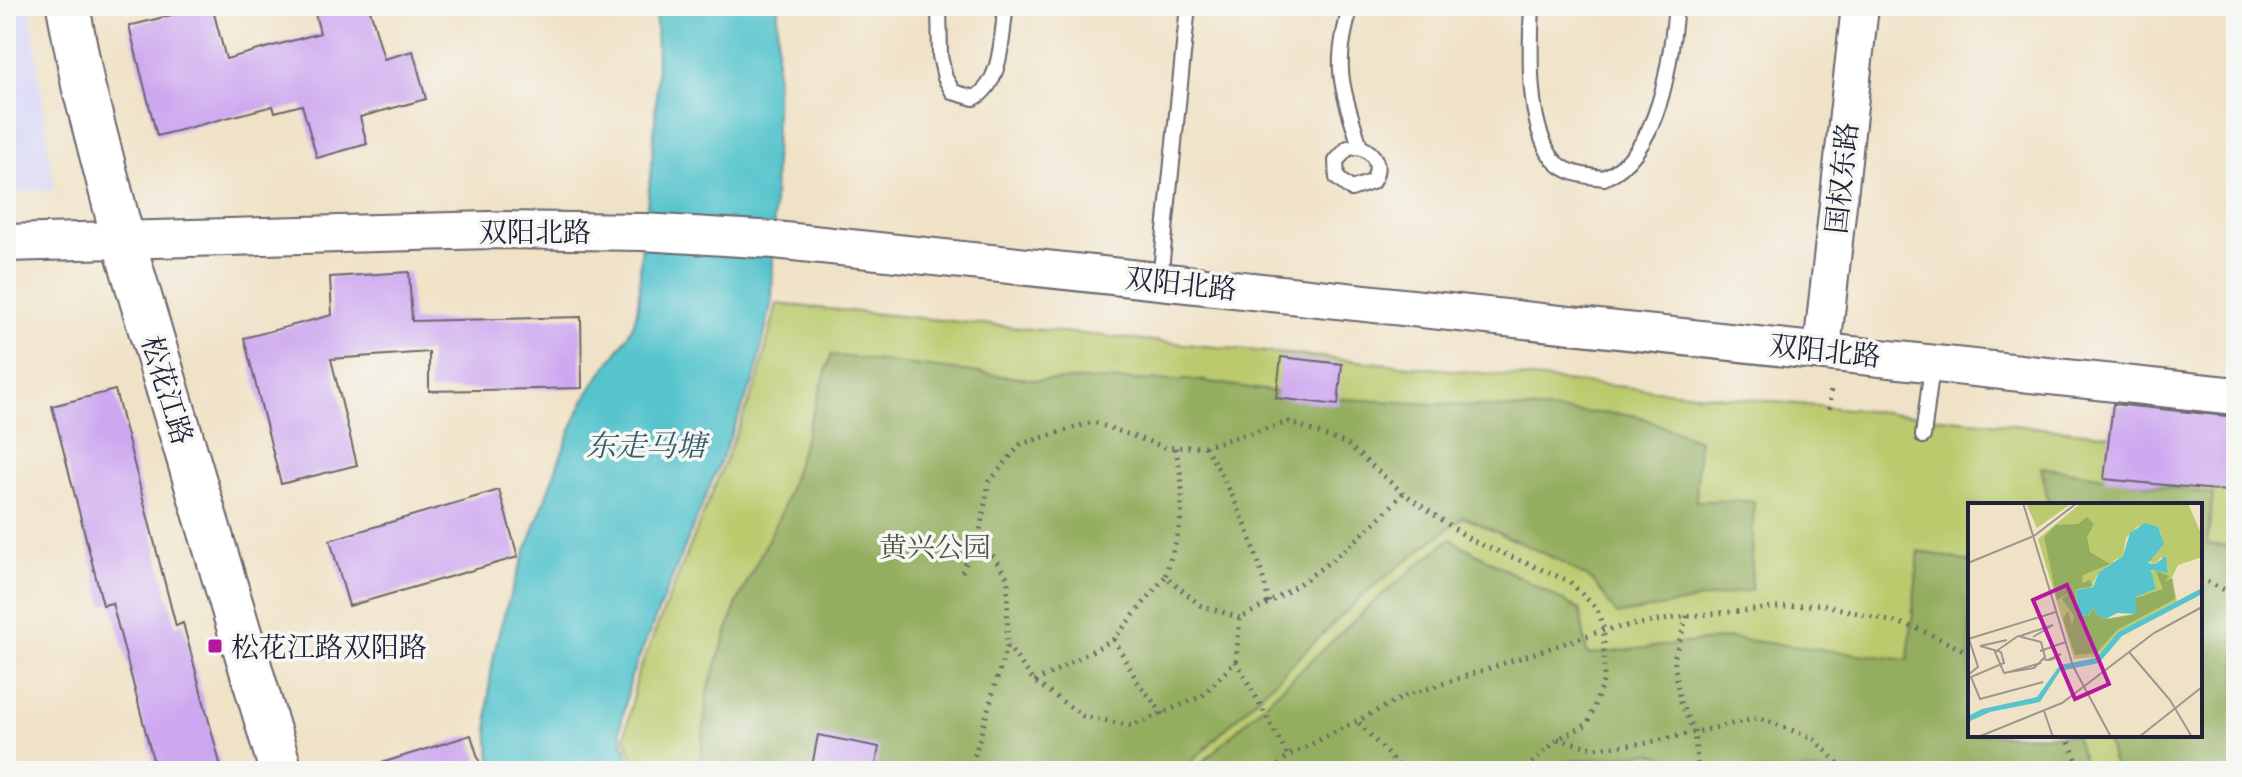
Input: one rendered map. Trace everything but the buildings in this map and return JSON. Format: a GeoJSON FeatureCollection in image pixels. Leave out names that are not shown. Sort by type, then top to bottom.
{"type":"FeatureCollection","features":[{"type":"Feature","properties":{"kind":"main road","name":"松花江路"},"geometry":{"type":"LineString","coordinates":[[68,6],[83,85],[123,239],[281,771]]}},
{"type":"Feature","properties":{"kind":"street","name":"国权东路"},"geometry":{"type":"LineString","coordinates":[[1822,349],[1860,6]]}},
{"type":"Feature","properties":{"kind":"street","name":"双阳北路"},"geometry":{"type":"LineString","coordinates":[[6,243],[491,230],[643,232],[775,240],[1822,349],[2236,396]]}},
{"type":"Feature","properties":{"kind":"lane"},"geometry":{"type":"LineString","coordinates":[[939,6],[945,78],[953,92],[974,98],[986,92],[993,80],[1006,6]]}},
{"type":"Feature","properties":{"kind":"lane"},"geometry":{"type":"LineString","coordinates":[[1160,281],[1188,6]]}},
{"type":"Feature","properties":{"kind":"lane"},"geometry":{"type":"LineString","coordinates":[[1351,6],[1338,57],[1341,81],[1360,147]]}},
{"type":"Feature","properties":{"kind":"lane"},"geometry":{"type":"LineString","coordinates":[[1532,6],[1529,80],[1543,139],[1552,159],[1565,170],[1604,178],[1631,161],[1644,137],[1665,84],[1676,6]]}},
{"type":"Feature","properties":{"kind":"lane"},"geometry":{"type":"LineString","coordinates":[[1923,436],[1932,362]]}},
{"type":"Feature","properties":{"kind":"path"},"geometry":{"type":"LineString","coordinates":[[962,572],[979,536],[989,482],[1021,444],[1093,422],[1167,448],[1205,446],[1289,422],[1347,444],[1403,493],[1471,540],[1569,581],[1597,609],[1604,630],[1604,679],[1588,724],[1558,739],[1524,771]]}},
{"type":"Feature","properties":{"kind":"path"},"geometry":{"type":"LineString","coordinates":[[1205,446],[1230,488],[1258,552],[1269,604]]}},
{"type":"Feature","properties":{"kind":"path"},"geometry":{"type":"LineString","coordinates":[[1035,682],[1114,639],[1165,576],[1184,515],[1181,471],[1175,448]]}},
{"type":"Feature","properties":{"kind":"path"},"geometry":{"type":"LineString","coordinates":[[1165,576],[1200,605],[1240,618],[1269,604],[1368,533],[1403,493]]}},
{"type":"Feature","properties":{"kind":"path"},"geometry":{"type":"LineString","coordinates":[[970,771],[1007,645],[1008,578],[979,536]]}},
{"type":"Feature","properties":{"kind":"path"},"geometry":{"type":"LineString","coordinates":[[2202,580],[2236,595]]}},
{"type":"Feature","properties":{"kind":"path"},"geometry":{"type":"LineString","coordinates":[[1273,771],[1288,756],[1359,723],[1406,696],[1604,630],[1687,616],[1821,604],[1914,627],[1968,652]]}},
{"type":"Feature","properties":{"kind":"path"},"geometry":{"type":"LineString","coordinates":[[1687,616],[1674,659],[1680,702],[1694,731],[1698,771]]}},
{"type":"Feature","properties":{"kind":"path"},"geometry":{"type":"LineString","coordinates":[[1240,618],[1236,661],[1288,756]]}},
{"type":"Feature","properties":{"kind":"path"},"geometry":{"type":"LineString","coordinates":[[1114,639],[1137,681],[1163,714]]}},
{"type":"Feature","properties":{"kind":"path"},"geometry":{"type":"LineString","coordinates":[[1007,645],[1035,682],[1083,716],[1132,726],[1202,696],[1236,661]]}},
{"type":"Feature","properties":{"kind":"path"},"geometry":{"type":"LineString","coordinates":[[1558,739],[1593,748],[1646,743],[1759,718],[1813,738],[1846,771]]}},
{"type":"Feature","properties":{"kind":"path"},"geometry":{"type":"LineString","coordinates":[[1359,723],[1403,771]]}},
{"type":"Feature","properties":{"kind":"path"},"geometry":{"type":"LineString","coordinates":[[2067,737],[2081,771]]}},
{"type":"Feature","properties":{"kind":"shaded area"},"geometry":{"type":"Polygon","coordinates":[[[6,6],[30,6],[54,189],[6,194],[6,6]]]}},
{"type":"Feature","properties":{"kind":"green space","name":"黄兴公园"},"geometry":{"type":"Polygon","coordinates":[[[777,304],[2236,447],[2236,771],[1634,771],[1605,762],[1564,771],[637,771],[625,736],[637,676],[758,380],[777,304]]]}},
{"type":"Feature","properties":{"kind":"green space"},"geometry":{"type":"Polygon","coordinates":[[[831,355],[1037,380],[1197,380],[1309,397],[1635,415],[1699,440],[1696,501],[1754,501],[1751,590],[1617,615],[1594,582],[1556,559],[1463,517],[1366,592],[1182,771],[700,771],[707,693],[736,605],[782,511],[831,355]]]}},
{"type":"Feature","properties":{"kind":"green space"},"geometry":{"type":"Polygon","coordinates":[[[2041,467],[2213,494],[2207,544],[2236,547],[2236,771],[2116,771],[2106,737],[2202,737],[2202,503],[2049,503],[2041,467]]]}},
{"type":"Feature","properties":{"kind":"green space"},"geometry":{"type":"Polygon","coordinates":[[[1450,539],[1580,610],[1587,655],[1728,638],[1908,660],[1919,551],[1968,562],[1968,737],[2076,737],[2087,771],[1716,771],[1650,753],[1565,762],[1555,771],[1193,771],[1377,599],[1450,539]]]}},
{"type":"Feature","properties":{"kind":"water","name":"东走马塘"},"geometry":{"type":"Polygon","coordinates":[[[655,6],[778,6],[772,301],[755,377],[631,677],[620,730],[632,771],[493,771],[488,736],[488,703],[497,639],[506,608],[578,415],[590,391],[626,339],[637,311],[654,130],[657,68],[655,6]]]}},
{"type":"Feature","properties":{"kind":"place","name":"松花江路双阳路"},"geometry":{"type":"Point","coordinates":[215,646]}}]}
